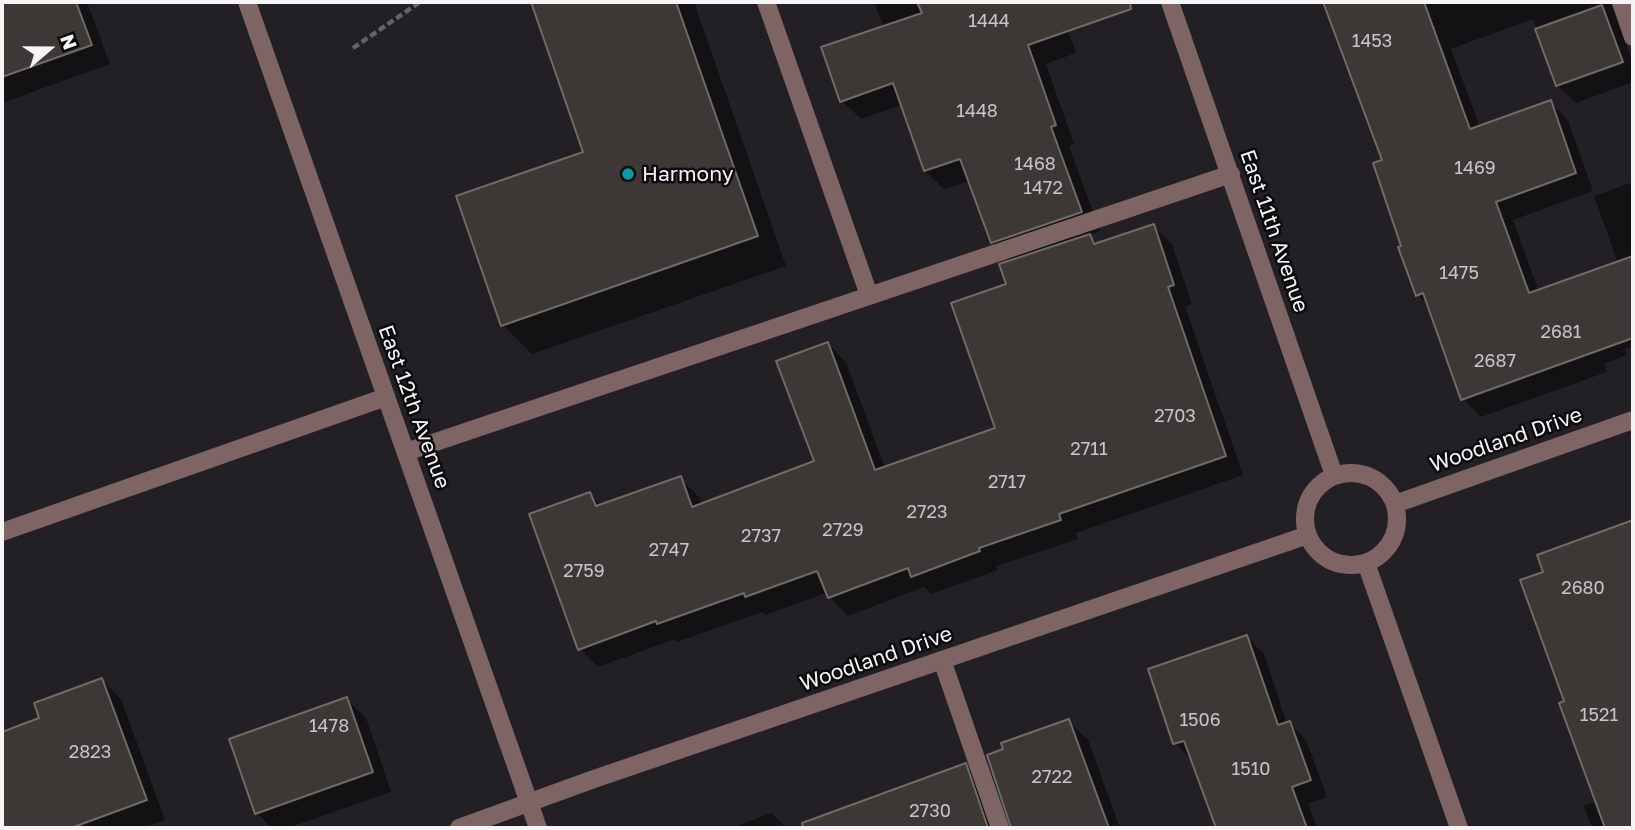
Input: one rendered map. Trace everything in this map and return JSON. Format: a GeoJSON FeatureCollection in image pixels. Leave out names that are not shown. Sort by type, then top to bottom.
{"type":"FeatureCollection","features":[{"type":"Feature","properties":{"kind":"street","name":"East 12th Avenue"},"geometry":{"type":"LineString","coordinates":[[247,2],[538,828]]}},
{"type":"Feature","properties":{"kind":"street"},"geometry":{"type":"LineString","coordinates":[[766,2],[869,295]]}},
{"type":"Feature","properties":{"kind":"street","name":"East 11th Avenue"},"geometry":{"type":"LineString","coordinates":[[1170,2],[1334,475]]}},
{"type":"Feature","properties":{"kind":"street"},"geometry":{"type":"LineString","coordinates":[[1621,2],[1633,37]]}},
{"type":"Feature","properties":{"kind":"street"},"geometry":{"type":"LineString","coordinates":[[406,452],[1231,174]]}},
{"type":"Feature","properties":{"kind":"street"},"geometry":{"type":"LineString","coordinates":[[2,532],[386,397]]}},
{"type":"Feature","properties":{"kind":"street","name":"Woodland Drive"},"geometry":{"type":"LineString","coordinates":[[1395,504],[1633,420]]}},
{"type":"Feature","properties":{"kind":"street"},"geometry":{"type":"LineString","coordinates":[[1353,473],[1371,477],[1386,488],[1395,504],[1397,522],[1393,540],[1381,554],[1366,563],[1349,565],[1332,561],[1317,550],[1308,535],[1306,517],[1310,500],[1319,485],[1334,475],[1353,473]]}},
{"type":"Feature","properties":{"kind":"street","name":"Woodland Drive"},"geometry":{"type":"LineString","coordinates":[[459,828],[1308,535]]}},
{"type":"Feature","properties":{"kind":"street"},"geometry":{"type":"LineString","coordinates":[[1366,563],[1459,828]]}},
{"type":"Feature","properties":{"kind":"street"},"geometry":{"type":"LineString","coordinates":[[942,660],[1000,828]]}},
{"type":"Feature","properties":{"kind":"path"},"geometry":{"type":"LineString","coordinates":[[353,48],[420,2]]}},
{"type":"Feature","properties":{"kind":"building"},"geometry":{"type":"Polygon","coordinates":[[[2,2],[76,2],[92,45],[2,77],[2,2]]]}},
{"type":"Feature","properties":{"kind":"building","name":"Harmony"},"geometry":{"type":"Polygon","coordinates":[[[531,2],[676,2],[758,236],[501,326],[456,196],[583,152],[531,2]]]}},
{"type":"Feature","properties":{"kind":"building"},"geometry":{"type":"Polygon","coordinates":[[[917,2],[1130,2],[1131,9],[1028,45],[1056,125],[1051,127],[1082,212],[991,243],[960,159],[924,171],[893,83],[840,102],[821,47],[922,13],[917,2]]]}},
{"type":"Feature","properties":{"kind":"building"},"geometry":{"type":"Polygon","coordinates":[[[1323,2],[1424,2],[1470,129],[1551,100],[1576,173],[1496,202],[1529,293],[1633,256],[1633,338],[1461,400],[1423,293],[1416,296],[1398,247],[1401,246],[1373,163],[1382,160],[1323,2]]]}},
{"type":"Feature","properties":{"kind":"building"},"geometry":{"type":"Polygon","coordinates":[[[1602,5],[1623,62],[1556,86],[1535,29],[1602,5]]]}},
{"type":"Feature","properties":{"kind":"building"},"geometry":{"type":"Polygon","coordinates":[[[1154,224],[1174,285],[1168,287],[1226,456],[1059,514],[1061,520],[979,548],[980,551],[911,577],[908,568],[828,598],[817,571],[745,597],[744,593],[657,624],[656,621],[578,650],[529,514],[590,492],[596,506],[681,476],[692,507],[814,461],[776,361],[828,342],[875,470],[995,428],[951,303],[1006,284],[999,264],[1090,234],[1094,244],[1154,224]]]}},
{"type":"Feature","properties":{"kind":"building"},"geometry":{"type":"Polygon","coordinates":[[[1633,520],[1633,828],[1605,828],[1559,703],[1564,701],[1520,580],[1543,572],[1537,555],[1633,520]]]}},
{"type":"Feature","properties":{"kind":"building"},"geometry":{"type":"Polygon","coordinates":[[[1247,635],[1278,725],[1290,721],[1311,780],[1292,787],[1307,828],[1216,828],[1184,741],[1173,744],[1148,669],[1247,635]]]}},
{"type":"Feature","properties":{"kind":"building"},"geometry":{"type":"Polygon","coordinates":[[[102,678],[147,800],[71,828],[2,828],[2,732],[39,718],[34,703],[102,678]]]}},
{"type":"Feature","properties":{"kind":"building"},"geometry":{"type":"Polygon","coordinates":[[[347,697],[373,772],[255,814],[229,739],[347,697]]]}},
{"type":"Feature","properties":{"kind":"building"},"geometry":{"type":"Polygon","coordinates":[[[1069,719],[1109,828],[1011,828],[987,755],[1003,749],[1001,743],[1069,719]]]}},
{"type":"Feature","properties":{"kind":"building"},"geometry":{"type":"Polygon","coordinates":[[[966,763],[988,828],[803,828],[802,823],[966,763]]]}},
{"type":"Feature","properties":{"kind":"place","name":"Harmony"},"geometry":{"type":"Point","coordinates":[628,174]}}]}
